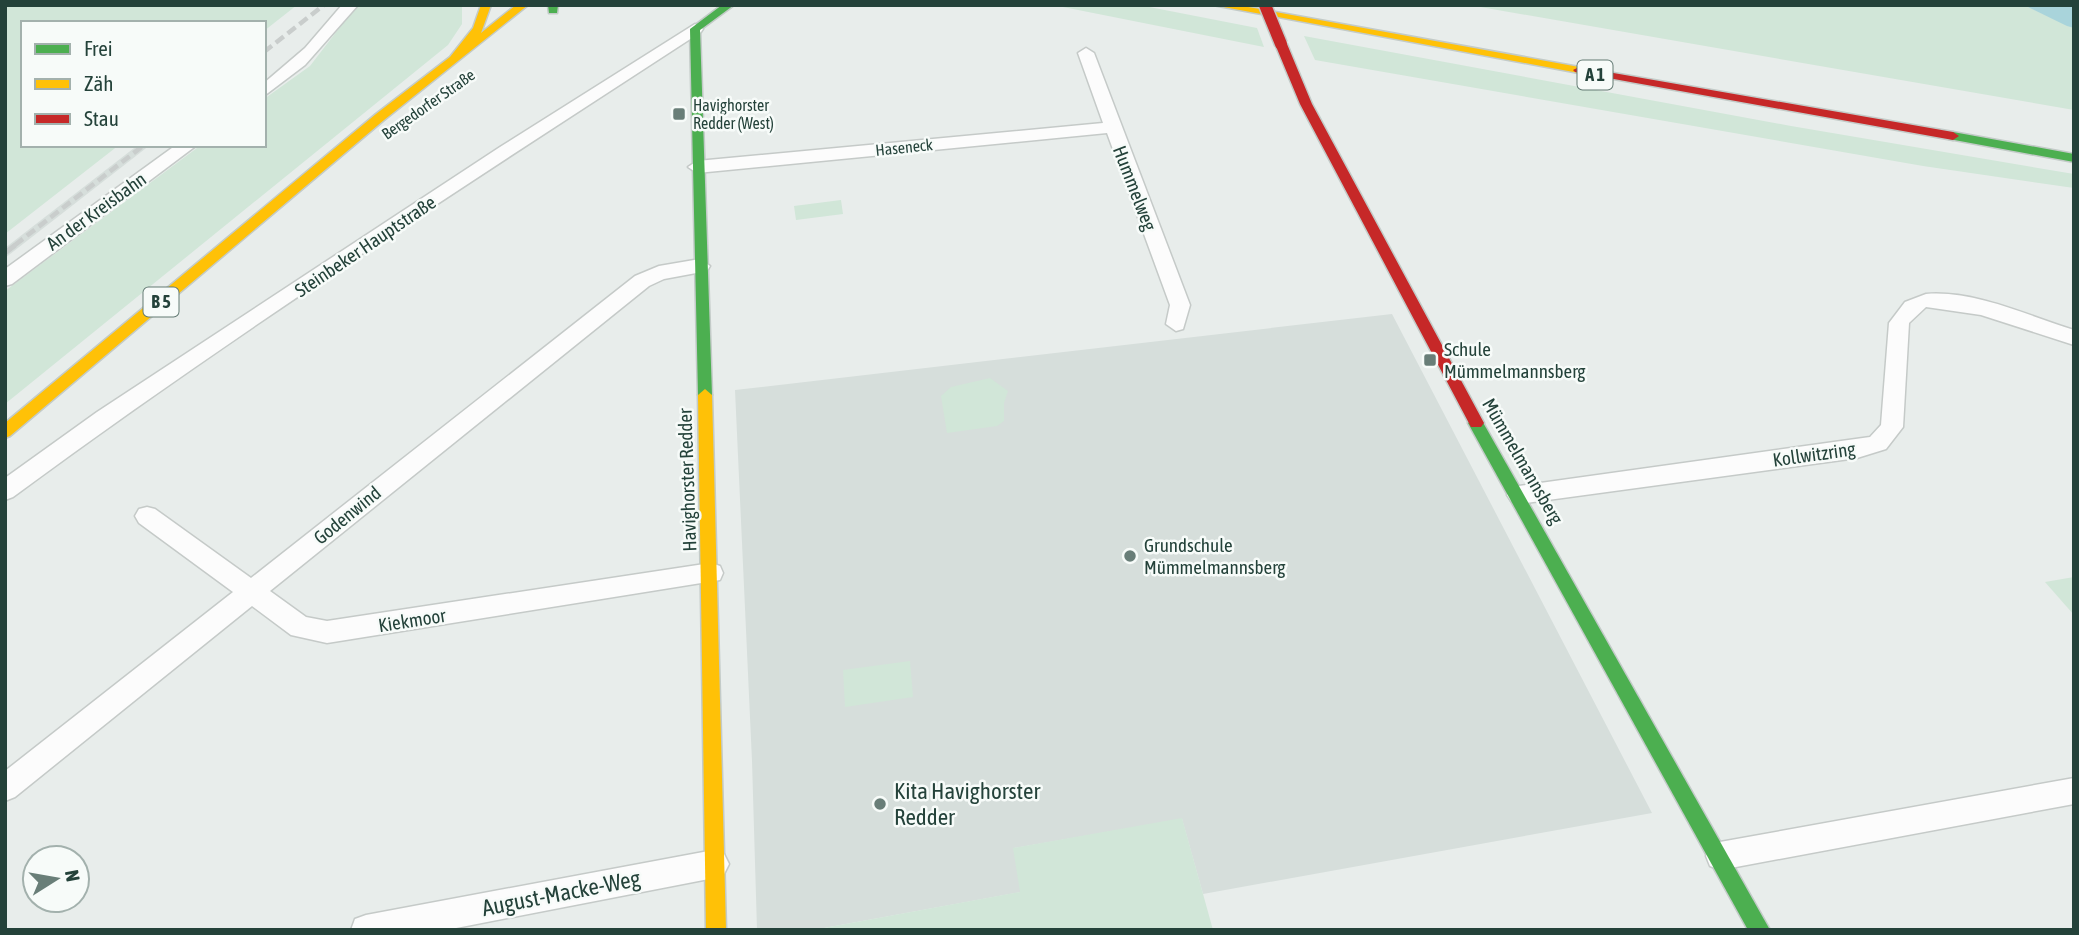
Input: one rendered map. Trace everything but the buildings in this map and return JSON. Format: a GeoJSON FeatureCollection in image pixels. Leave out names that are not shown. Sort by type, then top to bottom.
{"type":"FeatureCollection","features":[{"type":"Feature","properties":{"kind":"main road"},"geometry":{"type":"LineString","coordinates":[[454,59],[478,29],[486,5]]}},
{"type":"Feature","properties":{"kind":"main road","name":"Bergedorfer Straße"},"geometry":{"type":"LineString","coordinates":[[5,432],[380,117],[523,5]]}},
{"type":"Feature","properties":{"kind":"main road","name":"Steinbeker Hauptstraße"},"geometry":{"type":"LineString","coordinates":[[695,29],[729,5]]}},
{"type":"Feature","properties":{"kind":"main road","name":"A 1"},"geometry":{"type":"LineString","coordinates":[[1218,5],[2074,158]]}},
{"type":"Feature","properties":{"kind":"main road","name":"Mümmelmannsberg"},"geometry":{"type":"LineString","coordinates":[[1265,5],[1307,104],[1396,275],[1760,930]]}},
{"type":"Feature","properties":{"kind":"main road","name":"A 1"},"geometry":{"type":"LineString","coordinates":[[1307,5],[1886,107]]}},
{"type":"Feature","properties":{"kind":"main road","name":"Havighorster Redder"},"geometry":{"type":"LineString","coordinates":[[695,29],[711,573],[716,930]]}},
{"type":"Feature","properties":{"kind":"main road","name":"Bergedorfer Straße"},"geometry":{"type":"LineString","coordinates":[[290,195],[391,130]]}},
{"type":"Feature","properties":{"kind":"street"},"geometry":{"type":"LineString","coordinates":[[266,90],[289,74],[316,47],[350,5]]}},
{"type":"Feature","properties":{"kind":"street","name":"Steinbeker Hauptstraße"},"geometry":{"type":"LineString","coordinates":[[5,491],[105,418],[695,29]]}},
{"type":"Feature","properties":{"kind":"street","name":"Hummelweg"},"geometry":{"type":"LineString","coordinates":[[1086,53],[1180,305],[1176,324]]}},
{"type":"Feature","properties":{"kind":"street"},"geometry":{"type":"LineString","coordinates":[[648,59],[680,59],[696,65]]}},
{"type":"Feature","properties":{"kind":"street","name":"Haseneck"},"geometry":{"type":"LineString","coordinates":[[697,167],[1112,127]]}},
{"type":"Feature","properties":{"kind":"street","name":"An der Kreisbahn"},"geometry":{"type":"LineString","coordinates":[[5,279],[72,227],[185,147]]}},
{"type":"Feature","properties":{"kind":"street","name":"Godenwind"},"geometry":{"type":"LineString","coordinates":[[5,789],[642,281],[659,273],[700,266]]}},
{"type":"Feature","properties":{"kind":"street","name":"Kollwitzring"},"geometry":{"type":"LineString","coordinates":[[1519,495],[1857,449],[1878,443],[1892,427],[1899,323],[1906,309],[1920,302],[1931,299],[1954,303],[2074,338]]}},
{"type":"Feature","properties":{"kind":"street","name":"Kiekmoor"},"geometry":{"type":"LineString","coordinates":[[147,516],[249,594],[300,627],[327,632],[711,573]]}},
{"type":"Feature","properties":{"kind":"street"},"geometry":{"type":"LineString","coordinates":[[1720,856],[2074,791]]}},
{"type":"Feature","properties":{"kind":"street","name":"August-Macke-Weg"},"geometry":{"type":"LineString","coordinates":[[366,930],[714,864]]}},
{"type":"Feature","properties":{"kind":"shaded area"},"geometry":{"type":"Polygon","coordinates":[[[135,147],[147,147],[5,258],[5,248],[135,147]]]}},
{"type":"Feature","properties":{"kind":"shaded area","name":"Grundschule Mümmelmannsberg"},"geometry":{"type":"Polygon","coordinates":[[[1392,314],[1652,813],[1203,894],[1182,819],[1014,848],[1021,892],[813,930],[757,930],[735,390],[1392,314]]]}},
{"type":"Feature","properties":{"kind":"green space"},"geometry":{"type":"Polygon","coordinates":[[[5,5],[297,5],[266,29],[266,21],[21,21],[21,147],[116,147],[5,234],[5,5]]]}},
{"type":"Feature","properties":{"kind":"green space"},"geometry":{"type":"Polygon","coordinates":[[[357,5],[462,5],[462,24],[448,45],[5,404],[5,291],[198,147],[266,147],[266,98],[310,66],[357,5]]]}},
{"type":"Feature","properties":{"kind":"green space"},"geometry":{"type":"Polygon","coordinates":[[[1053,5],[1139,5],[1257,28],[1264,47],[1053,5]]]}},
{"type":"Feature","properties":{"kind":"green space"},"geometry":{"type":"Polygon","coordinates":[[[1469,5],[2024,5],[2074,28],[2074,110],[1469,5]]]}},
{"type":"Feature","properties":{"kind":"green space"},"geometry":{"type":"Polygon","coordinates":[[[1304,36],[1791,126],[2074,174],[2074,188],[1923,166],[1315,60],[1304,36]]]}},
{"type":"Feature","properties":{"kind":"green space"},"geometry":{"type":"Polygon","coordinates":[[[841,200],[843,214],[796,220],[794,206],[841,200]]]}},
{"type":"Feature","properties":{"kind":"green space"},"geometry":{"type":"Polygon","coordinates":[[[990,378],[1008,391],[1004,403],[1004,421],[997,426],[947,433],[941,396],[951,387],[990,378]]]}},
{"type":"Feature","properties":{"kind":"green space"},"geometry":{"type":"Polygon","coordinates":[[[2074,577],[2074,615],[2045,582],[2074,577]]]}},
{"type":"Feature","properties":{"kind":"green space"},"geometry":{"type":"Polygon","coordinates":[[[910,661],[913,697],[845,707],[843,670],[910,661]]]}},
{"type":"Feature","properties":{"kind":"green space"},"geometry":{"type":"Polygon","coordinates":[[[1182,818],[1213,930],[813,930],[1020,892],[1013,848],[1182,818]]]}},
{"type":"Feature","properties":{"kind":"water"},"geometry":{"type":"Polygon","coordinates":[[[2024,5],[2074,5],[2074,28],[2067,26],[2024,5]]]}},
{"type":"Feature","properties":{"kind":"railway"},"geometry":{"type":"LineString","coordinates":[[266,50],[324,5]]}},
{"type":"Feature","properties":{"kind":"railway"},"geometry":{"type":"LineString","coordinates":[[15,245],[141,147]]}},
{"type":"Feature","properties":{"kind":"railway"},"geometry":{"type":"LineString","coordinates":[[5,253],[18,243]]}},
{"type":"Feature","properties":{"kind":"traffic: fast"},"geometry":{"type":"LineString","coordinates":[[553,5],[553,11]]}},
{"type":"Feature","properties":{"kind":"traffic: fast"},"geometry":{"type":"LineString","coordinates":[[705,395],[695,29],[729,5]]}},
{"type":"Feature","properties":{"kind":"traffic: fast"},"geometry":{"type":"LineString","coordinates":[[1953,136],[2074,158]]}},
{"type":"Feature","properties":{"kind":"traffic: fast"},"geometry":{"type":"LineString","coordinates":[[1476,423],[1760,930]]}},
{"type":"Feature","properties":{"kind":"traffic: slow"},"geometry":{"type":"LineString","coordinates":[[454,59],[478,29],[486,5]]}},
{"type":"Feature","properties":{"kind":"traffic: slow"},"geometry":{"type":"LineString","coordinates":[[5,432],[380,117],[523,5]]}},
{"type":"Feature","properties":{"kind":"traffic: slow"},"geometry":{"type":"LineString","coordinates":[[1218,5],[1579,70]]}},
{"type":"Feature","properties":{"kind":"traffic: slow"},"geometry":{"type":"LineString","coordinates":[[705,395],[716,930]]}},
{"type":"Feature","properties":{"kind":"traffic: jam"},"geometry":{"type":"LineString","coordinates":[[1265,5],[1281,44]]}},
{"type":"Feature","properties":{"kind":"traffic: jam"},"geometry":{"type":"LineString","coordinates":[[1281,44],[1306,104],[1476,423]]}},
{"type":"Feature","properties":{"kind":"traffic: jam"},"geometry":{"type":"LineString","coordinates":[[1579,70],[1953,136]]}},
{"type":"Feature","properties":{"kind":"place","name":"Havighorster Redder (West)"},"geometry":{"type":"Point","coordinates":[679,114]}},
{"type":"Feature","properties":{"kind":"place","name":"Schule Mümmelmannsberg"},"geometry":{"type":"Point","coordinates":[1430,360]}},
{"type":"Feature","properties":{"kind":"place","name":"Grundschule Mümmelmannsberg"},"geometry":{"type":"Point","coordinates":[1130,556]}},
{"type":"Feature","properties":{"kind":"place","name":"Kita Havighorster Redder"},"geometry":{"type":"Point","coordinates":[880,804]}}]}
